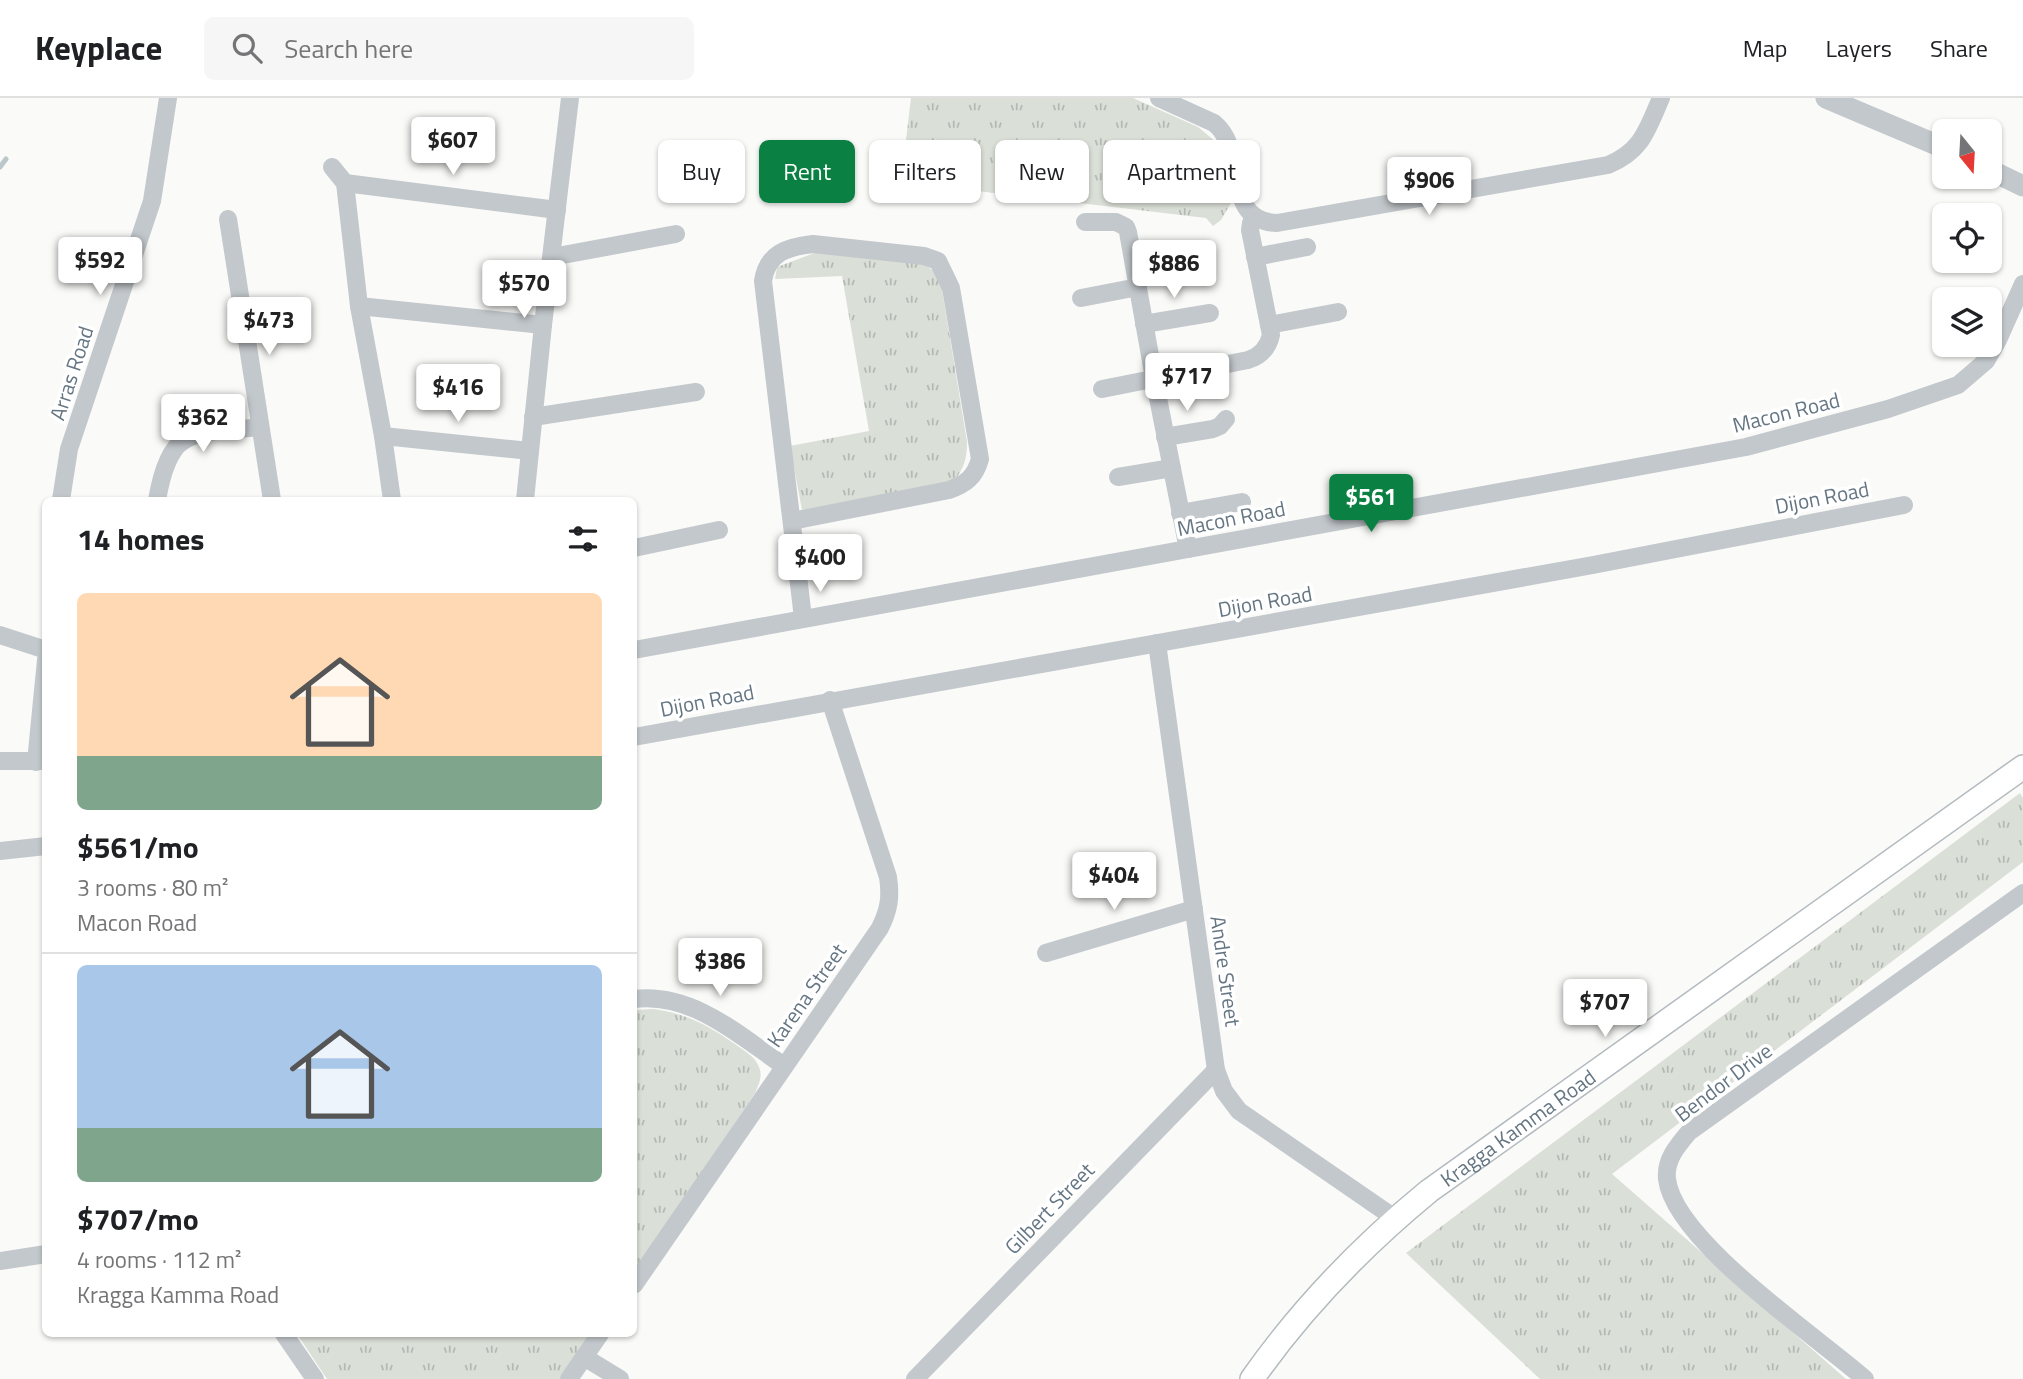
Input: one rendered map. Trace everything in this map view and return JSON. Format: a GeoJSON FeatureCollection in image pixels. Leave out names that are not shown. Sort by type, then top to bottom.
{"type":"FeatureCollection","features":[{"type":"Feature","properties":{"kind":"main road","name":"Kragga Kamma Road"},"geometry":{"type":"LineString","coordinates":[[1252,1379],[1279,1341],[1349,1262],[1429,1191],[2023,767]]}},
{"type":"Feature","properties":{"kind":"street","name":"Arras Road"},"geometry":{"type":"LineString","coordinates":[[61,497],[69,449],[152,201],[168,98]]}},
{"type":"Feature","properties":{"kind":"street"},"geometry":{"type":"LineString","coordinates":[[525,497],[570,98]]}},
{"type":"Feature","properties":{"kind":"street"},"geometry":{"type":"LineString","coordinates":[[1159,98],[1221,128],[1229,143],[1244,206],[1255,218],[1268,223],[1288,222],[1608,165],[1629,155],[1637,147],[1646,134],[1661,98]]}},
{"type":"Feature","properties":{"kind":"street"},"geometry":{"type":"LineString","coordinates":[[1826,98],[1932,143]]}},
{"type":"Feature","properties":{"kind":"street"},"geometry":{"type":"LineString","coordinates":[[332,167],[345,183],[359,306],[392,497]]}},
{"type":"Feature","properties":{"kind":"street"},"geometry":{"type":"LineString","coordinates":[[2002,176],[2023,186]]}},
{"type":"Feature","properties":{"kind":"street"},"geometry":{"type":"LineString","coordinates":[[345,183],[557,210]]}},
{"type":"Feature","properties":{"kind":"street"},"geometry":{"type":"LineString","coordinates":[[1102,388],[1253,359],[1261,354],[1269,343],[1269,325],[1250,226],[1255,218]]}},
{"type":"Feature","properties":{"kind":"street"},"geometry":{"type":"LineString","coordinates":[[228,219],[272,497]]}},
{"type":"Feature","properties":{"kind":"street"},"geometry":{"type":"LineString","coordinates":[[1085,222],[1116,222],[1126,227],[1188,549]]}},
{"type":"Feature","properties":{"kind":"street"},"geometry":{"type":"LineString","coordinates":[[552,257],[676,233]]}},
{"type":"Feature","properties":{"kind":"street"},"geometry":{"type":"LineString","coordinates":[[792,521],[949,490],[971,479],[977,470],[980,459],[956,315],[948,278],[938,261],[924,256],[813,244],[782,251],[771,259],[765,268],[763,281],[803,618]]}},
{"type":"Feature","properties":{"kind":"street"},"geometry":{"type":"LineString","coordinates":[[1255,257],[1307,247]]}},
{"type":"Feature","properties":{"kind":"street","name":"Macon Road"},"geometry":{"type":"LineString","coordinates":[[637,649],[1639,464],[1746,447],[1888,409],[1958,385],[1986,360],[2023,284]]}},
{"type":"Feature","properties":{"kind":"street"},"geometry":{"type":"LineString","coordinates":[[1081,297],[1138,288]]}},
{"type":"Feature","properties":{"kind":"street"},"geometry":{"type":"LineString","coordinates":[[359,306],[543,325]]}},
{"type":"Feature","properties":{"kind":"street"},"geometry":{"type":"LineString","coordinates":[[1269,325],[1338,312]]}},
{"type":"Feature","properties":{"kind":"street"},"geometry":{"type":"LineString","coordinates":[[1144,324],[1210,313]]}},
{"type":"Feature","properties":{"kind":"street"},"geometry":{"type":"LineString","coordinates":[[533,417],[696,392]]}},
{"type":"Feature","properties":{"kind":"street"},"geometry":{"type":"LineString","coordinates":[[1165,437],[1213,429],[1226,419]]}},
{"type":"Feature","properties":{"kind":"street"},"geometry":{"type":"LineString","coordinates":[[157,497],[167,466],[182,441],[203,434],[260,427]]}},
{"type":"Feature","properties":{"kind":"street"},"geometry":{"type":"LineString","coordinates":[[383,436],[530,451]]}},
{"type":"Feature","properties":{"kind":"street"},"geometry":{"type":"LineString","coordinates":[[1118,477],[1172,468]]}},
{"type":"Feature","properties":{"kind":"street"},"geometry":{"type":"LineString","coordinates":[[1180,513],[1241,502]]}},
{"type":"Feature","properties":{"kind":"street","name":"Dijon Road"},"geometry":{"type":"LineString","coordinates":[[637,736],[1593,565],[1904,505]]}},
{"type":"Feature","properties":{"kind":"street"},"geometry":{"type":"LineString","coordinates":[[637,547],[719,530]]}},
{"type":"Feature","properties":{"kind":"street"},"geometry":{"type":"LineString","coordinates":[[0,635],[42,649]]}},
{"type":"Feature","properties":{"kind":"street","name":"Andre Street"},"geometry":{"type":"LineString","coordinates":[[1157,643],[1216,1070],[1224,1091],[1239,1111],[1396,1219]]}},
{"type":"Feature","properties":{"kind":"street","name":"Karena Street"},"geometry":{"type":"LineString","coordinates":[[637,1281],[880,928],[888,912],[888,877],[830,700]]}},
{"type":"Feature","properties":{"kind":"street"},"geometry":{"type":"LineString","coordinates":[[0,761],[41,761],[42,741]]}},
{"type":"Feature","properties":{"kind":"street"},"geometry":{"type":"LineString","coordinates":[[0,851],[42,846]]}},
{"type":"Feature","properties":{"kind":"street","name":"Bendor Drive"},"geometry":{"type":"LineString","coordinates":[[1865,1379],[1728,1268],[1691,1226],[1674,1200],[1667,1179],[1671,1153],[1689,1132],[2023,893]]}},
{"type":"Feature","properties":{"kind":"street"},"geometry":{"type":"LineString","coordinates":[[1046,953],[1194,909]]}},
{"type":"Feature","properties":{"kind":"street"},"geometry":{"type":"LineString","coordinates":[[637,999],[664,999],[710,1015],[784,1066]]}},
{"type":"Feature","properties":{"kind":"street","name":"Gilbert Street"},"geometry":{"type":"LineString","coordinates":[[915,1379],[1216,1070]]}},
{"type":"Feature","properties":{"kind":"street"},"geometry":{"type":"LineString","coordinates":[[0,1261],[42,1255]]}},
{"type":"Feature","properties":{"kind":"street"},"geometry":{"type":"LineString","coordinates":[[286,1337],[315,1379]]}},
{"type":"Feature","properties":{"kind":"street"},"geometry":{"type":"LineString","coordinates":[[569,1379],[598,1337]]}},
{"type":"Feature","properties":{"kind":"street"},"geometry":{"type":"LineString","coordinates":[[584,1357],[620,1379]]}},
{"type":"Feature","properties":{"kind":"green space"},"geometry":{"type":"Polygon","coordinates":[[[911,98],[1133,98],[1198,127],[1214,140],[1103,140],[1103,203],[1231,203],[1221,220],[1213,226],[1206,218],[1079,203],[1089,203],[1089,140],[995,140],[995,193],[981,191],[981,140],[906,140],[911,98]]]}},
{"type":"Feature","properties":{"kind":"green space"},"geometry":{"type":"Polygon","coordinates":[[[817,252],[919,261],[934,271],[941,283],[967,442],[964,464],[953,482],[802,510],[790,446],[869,431],[842,276],[775,279],[777,267],[817,252]]]}},
{"type":"Feature","properties":{"kind":"green space"},"geometry":{"type":"Polygon","coordinates":[[[2020,793],[2023,798],[2023,862],[1612,1174],[1846,1379],[1540,1379],[1406,1253],[2020,793]]]}},
{"type":"Feature","properties":{"kind":"green space"},"geometry":{"type":"Polygon","coordinates":[[[637,1010],[666,1011],[706,1026],[755,1060],[761,1077],[755,1093],[637,1268],[637,1010]]]}},
{"type":"Feature","properties":{"kind":"green space"},"geometry":{"type":"Polygon","coordinates":[[[299,1337],[589,1337],[560,1379],[327,1379],[299,1337]]]}},
{"type":"Feature","properties":{"kind":"waterway"},"geometry":{"type":"LineString","coordinates":[[0,167],[6,159]]}}]}
